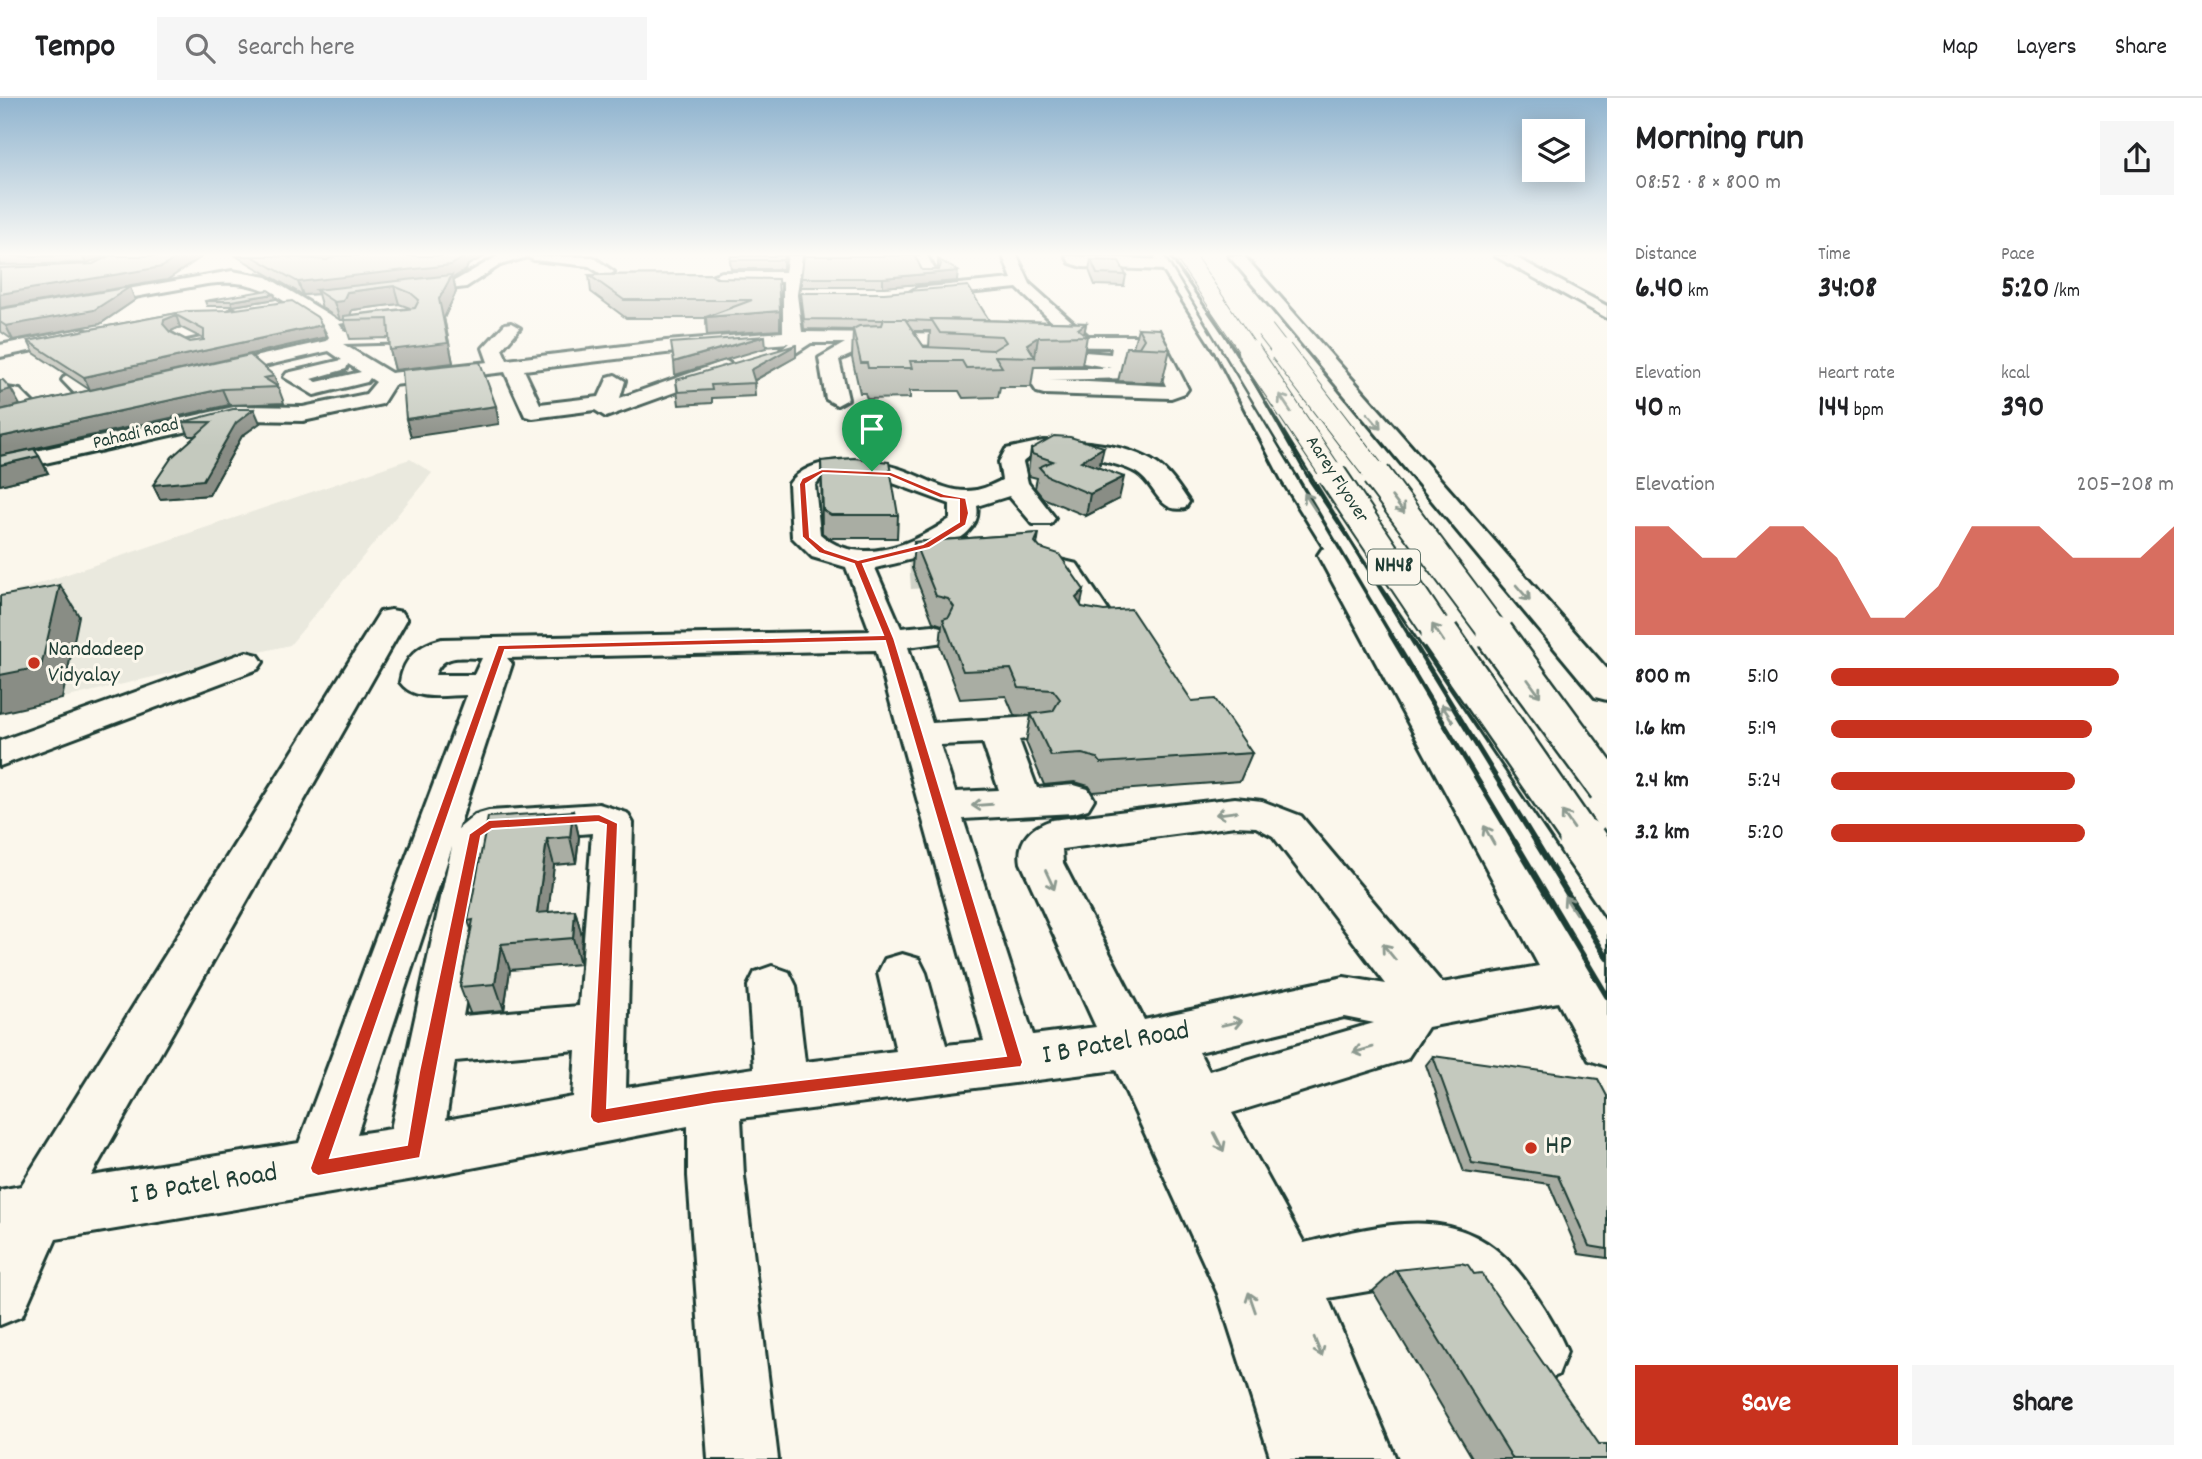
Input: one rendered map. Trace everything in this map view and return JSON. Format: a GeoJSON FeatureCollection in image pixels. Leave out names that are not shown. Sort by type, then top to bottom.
{"type":"FeatureCollection","features":[{"type":"Feature","properties":{"kind":"main road"},"geometry":{"type":"LineString","coordinates":[[306,320],[330,335],[413,355]]}},
{"type":"Feature","properties":{"kind":"main road"},"geometry":{"type":"LineString","coordinates":[[792,320],[793,337]]}},
{"type":"Feature","properties":{"kind":"main road"},"geometry":{"type":"LineString","coordinates":[[837,399],[829,358],[848,333],[863,327],[867,320]]}},
{"type":"Feature","properties":{"kind":"main road"},"geometry":{"type":"LineString","coordinates":[[1055,320],[1085,355]]}},
{"type":"Feature","properties":{"kind":"main road"},"geometry":{"type":"LineString","coordinates":[[1206,320],[1296,482],[1334,540],[1331,556],[1595,972],[1607,1044]]}},
{"type":"Feature","properties":{"kind":"main road","name":"Aarey Flyover"},"geometry":{"type":"LineString","coordinates":[[1214,320],[1607,876]]}},
{"type":"Feature","properties":{"kind":"main road","name":"Aarey Flyover"},"geometry":{"type":"LineString","coordinates":[[1257,320],[1431,547],[1607,787]]}},
{"type":"Feature","properties":{"kind":"main road"},"geometry":{"type":"LineString","coordinates":[[1288,320],[1607,690]]}},
{"type":"Feature","properties":{"kind":"main road"},"geometry":{"type":"LineString","coordinates":[[0,351],[105,332],[211,325],[156,346],[105,332],[58,358],[0,370]]}},
{"type":"Feature","properties":{"kind":"main road"},"geometry":{"type":"LineString","coordinates":[[511,328],[492,348],[506,366],[532,411],[577,407],[609,400],[616,375],[604,354]]}},
{"type":"Feature","properties":{"kind":"main road"},"geometry":{"type":"LineString","coordinates":[[186,378],[269,366],[330,335],[460,363],[506,366],[604,354],[848,333],[911,348],[1085,355],[1161,354],[1176,384],[1137,383],[1139,391],[1044,388],[1035,374],[1085,355],[1138,342]]}},
{"type":"Feature","properties":{"kind":"main road","name":"Pahadi Road"},"geometry":{"type":"LineString","coordinates":[[129,404],[172,423],[206,409],[293,411],[357,405],[374,399],[330,335]]}},
{"type":"Feature","properties":{"kind":"main road"},"geometry":{"type":"LineString","coordinates":[[606,410],[747,360],[797,348],[802,343],[793,337]]}},
{"type":"Feature","properties":{"kind":"main road"},"geometry":{"type":"LineString","coordinates":[[43,343],[58,358]]}},
{"type":"Feature","properties":{"kind":"main road"},"geometry":{"type":"LineString","coordinates":[[911,348],[953,348]]}},
{"type":"Feature","properties":{"kind":"main road"},"geometry":{"type":"LineString","coordinates":[[1001,351],[1085,355]]}},
{"type":"Feature","properties":{"kind":"main road"},"geometry":{"type":"LineString","coordinates":[[1227,355],[1321,359]]}},
{"type":"Feature","properties":{"kind":"main road"},"geometry":{"type":"LineString","coordinates":[[0,393],[13,394],[58,415],[129,404]]}},
{"type":"Feature","properties":{"kind":"main road"},"geometry":{"type":"LineString","coordinates":[[0,439],[43,428],[58,415],[129,404]]}},
{"type":"Feature","properties":{"kind":"main road","name":"Pahadi Road"},"geometry":{"type":"LineString","coordinates":[[0,466],[58,415]]}},
{"type":"Feature","properties":{"kind":"main road"},"geometry":{"type":"LineString","coordinates":[[1042,518],[1025,501],[1015,484],[1011,462],[1014,454],[1025,450],[1099,452],[1145,467],[1177,502]]}},
{"type":"Feature","properties":{"kind":"main road"},"geometry":{"type":"LineString","coordinates":[[910,575],[862,571],[822,551],[806,537],[802,484],[814,472],[881,472],[926,491],[962,498],[988,496],[1015,484]]}},
{"type":"Feature","properties":{"kind":"main road"},"geometry":{"type":"LineString","coordinates":[[862,571],[947,535],[963,523],[965,513],[962,498]]}},
{"type":"Feature","properties":{"kind":"main road"},"geometry":{"type":"LineString","coordinates":[[1046,566],[1067,570],[1097,618],[1097,622],[1089,625]]}},
{"type":"Feature","properties":{"kind":"main road"},"geometry":{"type":"LineString","coordinates":[[862,571],[889,638],[1016,1062]]}},
{"type":"Feature","properties":{"kind":"main road"},"geometry":{"type":"LineString","coordinates":[[0,1294],[19,1216],[391,619]]}},
{"type":"Feature","properties":{"kind":"main road"},"geometry":{"type":"LineString","coordinates":[[318,1168],[495,666],[933,635]]}},
{"type":"Feature","properties":{"kind":"main road"},"geometry":{"type":"LineString","coordinates":[[0,754],[246,662]]}},
{"type":"Feature","properties":{"kind":"main road"},"geometry":{"type":"LineString","coordinates":[[918,735],[1034,729]]}},
{"type":"Feature","properties":{"kind":"main road"},"geometry":{"type":"LineString","coordinates":[[997,730],[1023,802]]}},
{"type":"Feature","properties":{"kind":"main road"},"geometry":{"type":"LineString","coordinates":[[940,807],[1074,799]]}},
{"type":"Feature","properties":{"kind":"main road"},"geometry":{"type":"LineString","coordinates":[[1177,1102],[1389,1043],[1423,1007],[1287,826],[1272,816],[1253,811],[1235,812],[1052,835],[1043,841],[1039,851],[1042,863],[1147,1042],[1177,1102],[1247,1287],[1306,1459]]}},
{"type":"Feature","properties":{"kind":"main road"},"geometry":{"type":"LineString","coordinates":[[414,1152],[433,1041],[475,834],[489,825],[599,818],[612,823],[598,1117]]}},
{"type":"Feature","properties":{"kind":"main road","name":"I B Patel Road"},"geometry":{"type":"LineString","coordinates":[[19,1216],[414,1152],[714,1097],[1016,1062],[1147,1042],[1344,997],[1423,1007],[1595,972]]}},
{"type":"Feature","properties":{"kind":"main road"},"geometry":{"type":"LineString","coordinates":[[902,973],[927,1072]]}},
{"type":"Feature","properties":{"kind":"main road"},"geometry":{"type":"LineString","coordinates":[[772,986],[782,1089]]}},
{"type":"Feature","properties":{"kind":"main road"},"geometry":{"type":"LineString","coordinates":[[433,1041],[601,1026]]}},
{"type":"Feature","properties":{"kind":"main road"},"geometry":{"type":"LineString","coordinates":[[714,1097],[716,1176],[743,1459]]}},
{"type":"Feature","properties":{"kind":"main road"},"geometry":{"type":"LineString","coordinates":[[1177,1102],[1289,1277],[1361,1459]]}},
{"type":"Feature","properties":{"kind":"main road"},"geometry":{"type":"LineString","coordinates":[[1289,1277],[1427,1252],[1451,1255],[1470,1264],[1485,1278],[1569,1402]]}},
{"type":"Feature","properties":{"kind":"shaded area"},"geometry":{"type":"Polygon","coordinates":[[[410,459],[432,473],[290,645],[0,713],[2,596],[410,459]]]}},
{"type":"Feature","properties":{"kind":"building"},"geometry":{"type":"Polygon","coordinates":[[[0,320],[42,320],[6,326],[0,320]]]}},
{"type":"Feature","properties":{"kind":"building"},"geometry":{"type":"Polygon","coordinates":[[[143,320],[165,320],[163,324],[170,332],[190,342],[204,340],[204,330],[184,320],[319,320],[322,325],[84,377],[28,341],[143,320]]]}},
{"type":"Feature","properties":{"kind":"building"},"geometry":{"type":"Polygon","coordinates":[[[388,320],[443,320],[448,343],[390,350],[388,320]]]}},
{"type":"Feature","properties":{"kind":"building"},"geometry":{"type":"Polygon","coordinates":[[[884,320],[905,320],[924,347],[993,350],[1006,342],[1002,336],[940,333],[931,320],[1086,323],[1078,329],[1087,336],[1038,337],[1027,344],[1035,357],[995,356],[1002,367],[966,368],[962,361],[910,361],[912,368],[868,368],[867,363],[861,363],[853,329],[859,326],[882,325],[884,320]]]}},
{"type":"Feature","properties":{"kind":"building"},"geometry":{"type":"Polygon","coordinates":[[[1138,328],[1160,329],[1170,349],[1126,347],[1139,347],[1144,339],[1138,328]]]}},
{"type":"Feature","properties":{"kind":"building"},"geometry":{"type":"Polygon","coordinates":[[[765,336],[680,360],[674,362],[671,343],[765,336]]]}},
{"type":"Feature","properties":{"kind":"building"},"geometry":{"type":"Polygon","coordinates":[[[796,345],[751,370],[755,383],[711,385],[712,390],[678,392],[676,380],[796,345]]]}},
{"type":"Feature","properties":{"kind":"building"},"geometry":{"type":"Polygon","coordinates":[[[250,355],[274,376],[264,378],[278,387],[222,389],[0,437],[0,410],[250,355]]]}},
{"type":"Feature","properties":{"kind":"building"},"geometry":{"type":"Polygon","coordinates":[[[480,362],[496,406],[406,419],[402,370],[480,362]]]}},
{"type":"Feature","properties":{"kind":"building"},"geometry":{"type":"Polygon","coordinates":[[[0,380],[3,380],[11,389],[0,392],[0,380]]]}},
{"type":"Feature","properties":{"kind":"building"},"geometry":{"type":"Polygon","coordinates":[[[233,409],[254,409],[236,423],[203,480],[153,485],[172,457],[211,422],[183,422],[233,409]]]}},
{"type":"Feature","properties":{"kind":"building"},"geometry":{"type":"Polygon","coordinates":[[[1054,436],[1070,437],[1104,447],[1081,461],[1124,477],[1090,494],[1047,476],[1039,467],[1053,461],[1032,454],[1031,449],[1054,436]]]}},
{"type":"Feature","properties":{"kind":"building"},"geometry":{"type":"Polygon","coordinates":[[[34,449],[39,456],[0,465],[0,456],[34,449]]]}},
{"type":"Feature","properties":{"kind":"building"},"geometry":{"type":"Polygon","coordinates":[[[854,458],[889,462],[898,515],[831,515],[823,510],[821,461],[854,458]]]}},
{"type":"Feature","properties":{"kind":"building"},"geometry":{"type":"Polygon","coordinates":[[[1039,533],[1035,542],[1040,548],[1059,554],[1084,590],[1076,598],[1082,607],[1104,611],[1131,609],[1192,701],[1215,699],[1252,753],[1101,763],[1097,758],[1082,754],[1051,756],[1031,714],[1053,711],[1060,699],[1053,690],[1019,688],[1011,669],[963,671],[943,619],[949,617],[954,607],[948,599],[936,596],[914,542],[1039,533]]]}},
{"type":"Feature","properties":{"kind":"building"},"geometry":{"type":"Polygon","coordinates":[[[60,585],[41,667],[0,675],[0,596],[60,585]]]}},
{"type":"Feature","properties":{"kind":"building"},"geometry":{"type":"Polygon","coordinates":[[[573,811],[570,837],[547,839],[537,913],[575,910],[573,938],[501,944],[495,984],[460,987],[473,920],[468,921],[488,817],[573,811]]]}},
{"type":"Feature","properties":{"kind":"building","name":"HP"},"geometry":{"type":"Polygon","coordinates":[[[1433,1056],[1598,1079],[1607,1096],[1607,1249],[1589,1246],[1558,1176],[1472,1163],[1433,1056]]]}},
{"type":"Feature","properties":{"kind":"building"},"geometry":{"type":"Polygon","coordinates":[[[1461,1263],[1468,1265],[1474,1274],[1481,1273],[1599,1444],[1607,1444],[1607,1459],[1513,1459],[1396,1270],[1461,1263]]]}},
{"type":"Feature","properties":{"kind":"tunnel"},"geometry":{"type":"LineString","coordinates":[[910,575],[968,571]]}},
{"type":"Feature","properties":{"kind":"railway"},"geometry":{"type":"LineString","coordinates":[[1203,320],[1297,476]]}},
{"type":"Feature","properties":{"kind":"railway"},"geometry":{"type":"LineString","coordinates":[[1215,320],[1311,476]]}},
{"type":"Feature","properties":{"kind":"railway"},"geometry":{"type":"LineString","coordinates":[[1296,475],[1392,637]]}},
{"type":"Feature","properties":{"kind":"railway"},"geometry":{"type":"LineString","coordinates":[[1310,475],[1410,637]]}},
{"type":"Feature","properties":{"kind":"railway"},"geometry":{"type":"LineString","coordinates":[[1391,635],[1516,844]]}},
{"type":"Feature","properties":{"kind":"railway"},"geometry":{"type":"LineString","coordinates":[[1409,635],[1537,844]]}},
{"type":"Feature","properties":{"kind":"railway"},"geometry":{"type":"LineString","coordinates":[[1515,842],[1607,996]]}},
{"type":"Feature","properties":{"kind":"railway"},"geometry":{"type":"LineString","coordinates":[[1536,842],[1607,958]]}},
{"type":"Feature","properties":{"kind":"place","name":"Nandadeep Vidyalay"},"geometry":{"type":"Point","coordinates":[34,663]}},
{"type":"Feature","properties":{"kind":"place","name":"HP"},"geometry":{"type":"Point","coordinates":[1531,1148]}},
{"type":"Feature","properties":{"kind":"route"},"geometry":{"type":"LineString","coordinates":[[872,471],[822,471],[814,472],[805,479],[802,484],[806,537],[813,546],[822,551],[858,562],[864,573],[889,638],[1016,1062],[714,1097],[598,1117],[612,823],[608,819],[599,818],[489,825],[475,834],[427,1072],[414,1152],[318,1168],[501,648],[864,641],[889,638],[858,562],[890,557],[926,546],[963,523],[965,513],[962,498],[942,496],[891,474],[872,471]]}}]}
